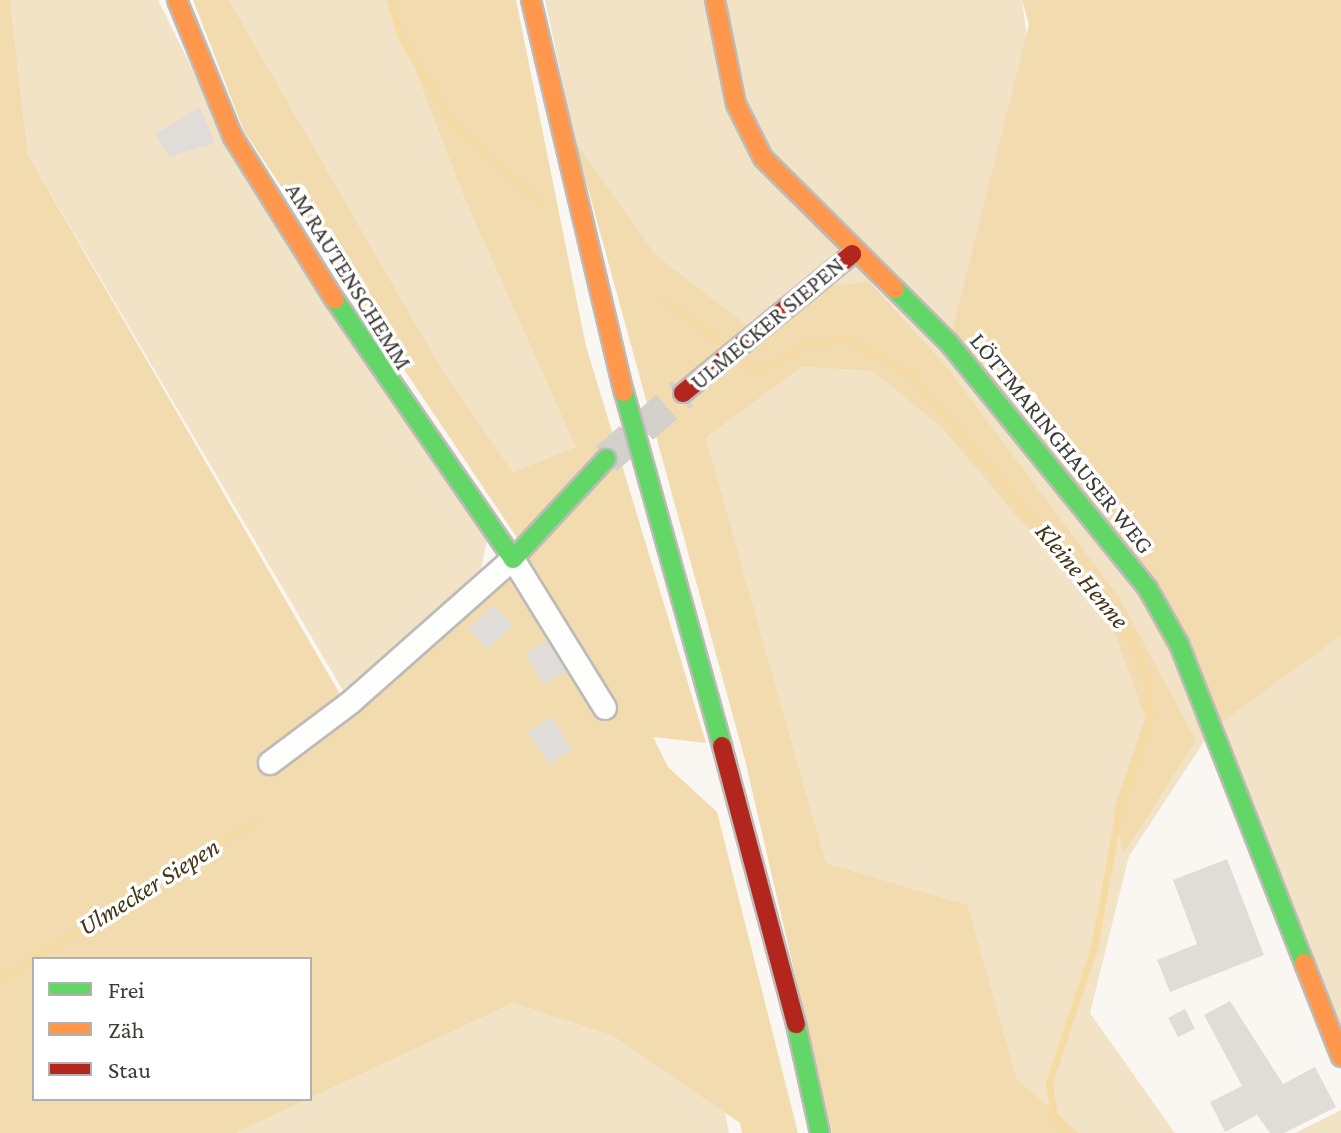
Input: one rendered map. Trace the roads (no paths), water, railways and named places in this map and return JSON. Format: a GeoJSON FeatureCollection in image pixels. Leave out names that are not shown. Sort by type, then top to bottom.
{"type":"FeatureCollection","features":[{"type":"Feature","properties":{"kind":"street","name":"AM RAUTENSCHEMM"},"geometry":{"type":"LineString","coordinates":[[177,0],[233,137],[400,403],[513,559]]}},
{"type":"Feature","properties":{"kind":"street"},"geometry":{"type":"LineString","coordinates":[[531,0],[645,479],[777,937],[820,1133]]}},
{"type":"Feature","properties":{"kind":"street","name":"LÖTTMARINGHAUSER WEG"},"geometry":{"type":"LineString","coordinates":[[715,0],[746,132],[852,254],[949,343],[1148,589],[1179,644],[1341,1057]]}},
{"type":"Feature","properties":{"kind":"street","name":"ULMECKER SIEPEN"},"geometry":{"type":"LineString","coordinates":[[683,393],[852,254]]}},
{"type":"Feature","properties":{"kind":"street"},"geometry":{"type":"LineString","coordinates":[[270,763],[513,559],[606,459]]}},
{"type":"Feature","properties":{"kind":"street"},"geometry":{"type":"LineString","coordinates":[[513,559],[605,708]]}},
{"type":"Feature","properties":{"kind":"waterway","name":"Kleine Henne"},"geometry":{"type":"LineString","coordinates":[[390,0],[400,35],[452,123],[539,202]]}},
{"type":"Feature","properties":{"kind":"waterway","name":"Kleine Henne"},"geometry":{"type":"LineString","coordinates":[[665,301],[726,347]]}},
{"type":"Feature","properties":{"kind":"waterway","name":"Kleine Henne"},"geometry":{"type":"LineString","coordinates":[[739,357],[757,371],[809,343],[847,339],[909,373],[1132,636],[1148,682],[1149,720],[1119,810],[1094,947],[1049,1082],[1054,1117],[1069,1133]]}},
{"type":"Feature","properties":{"kind":"waterway","name":"Ulmecker Siepen"},"geometry":{"type":"LineString","coordinates":[[36,957],[257,820]]}},
{"type":"Feature","properties":{"kind":"waterway","name":"Ulmecker Siepen"},"geometry":{"type":"LineString","coordinates":[[0,979],[32,959]]}},
{"type":"Feature","properties":{"kind":"tunnel"},"geometry":{"type":"LineString","coordinates":[[606,459],[683,393]]}}]}
